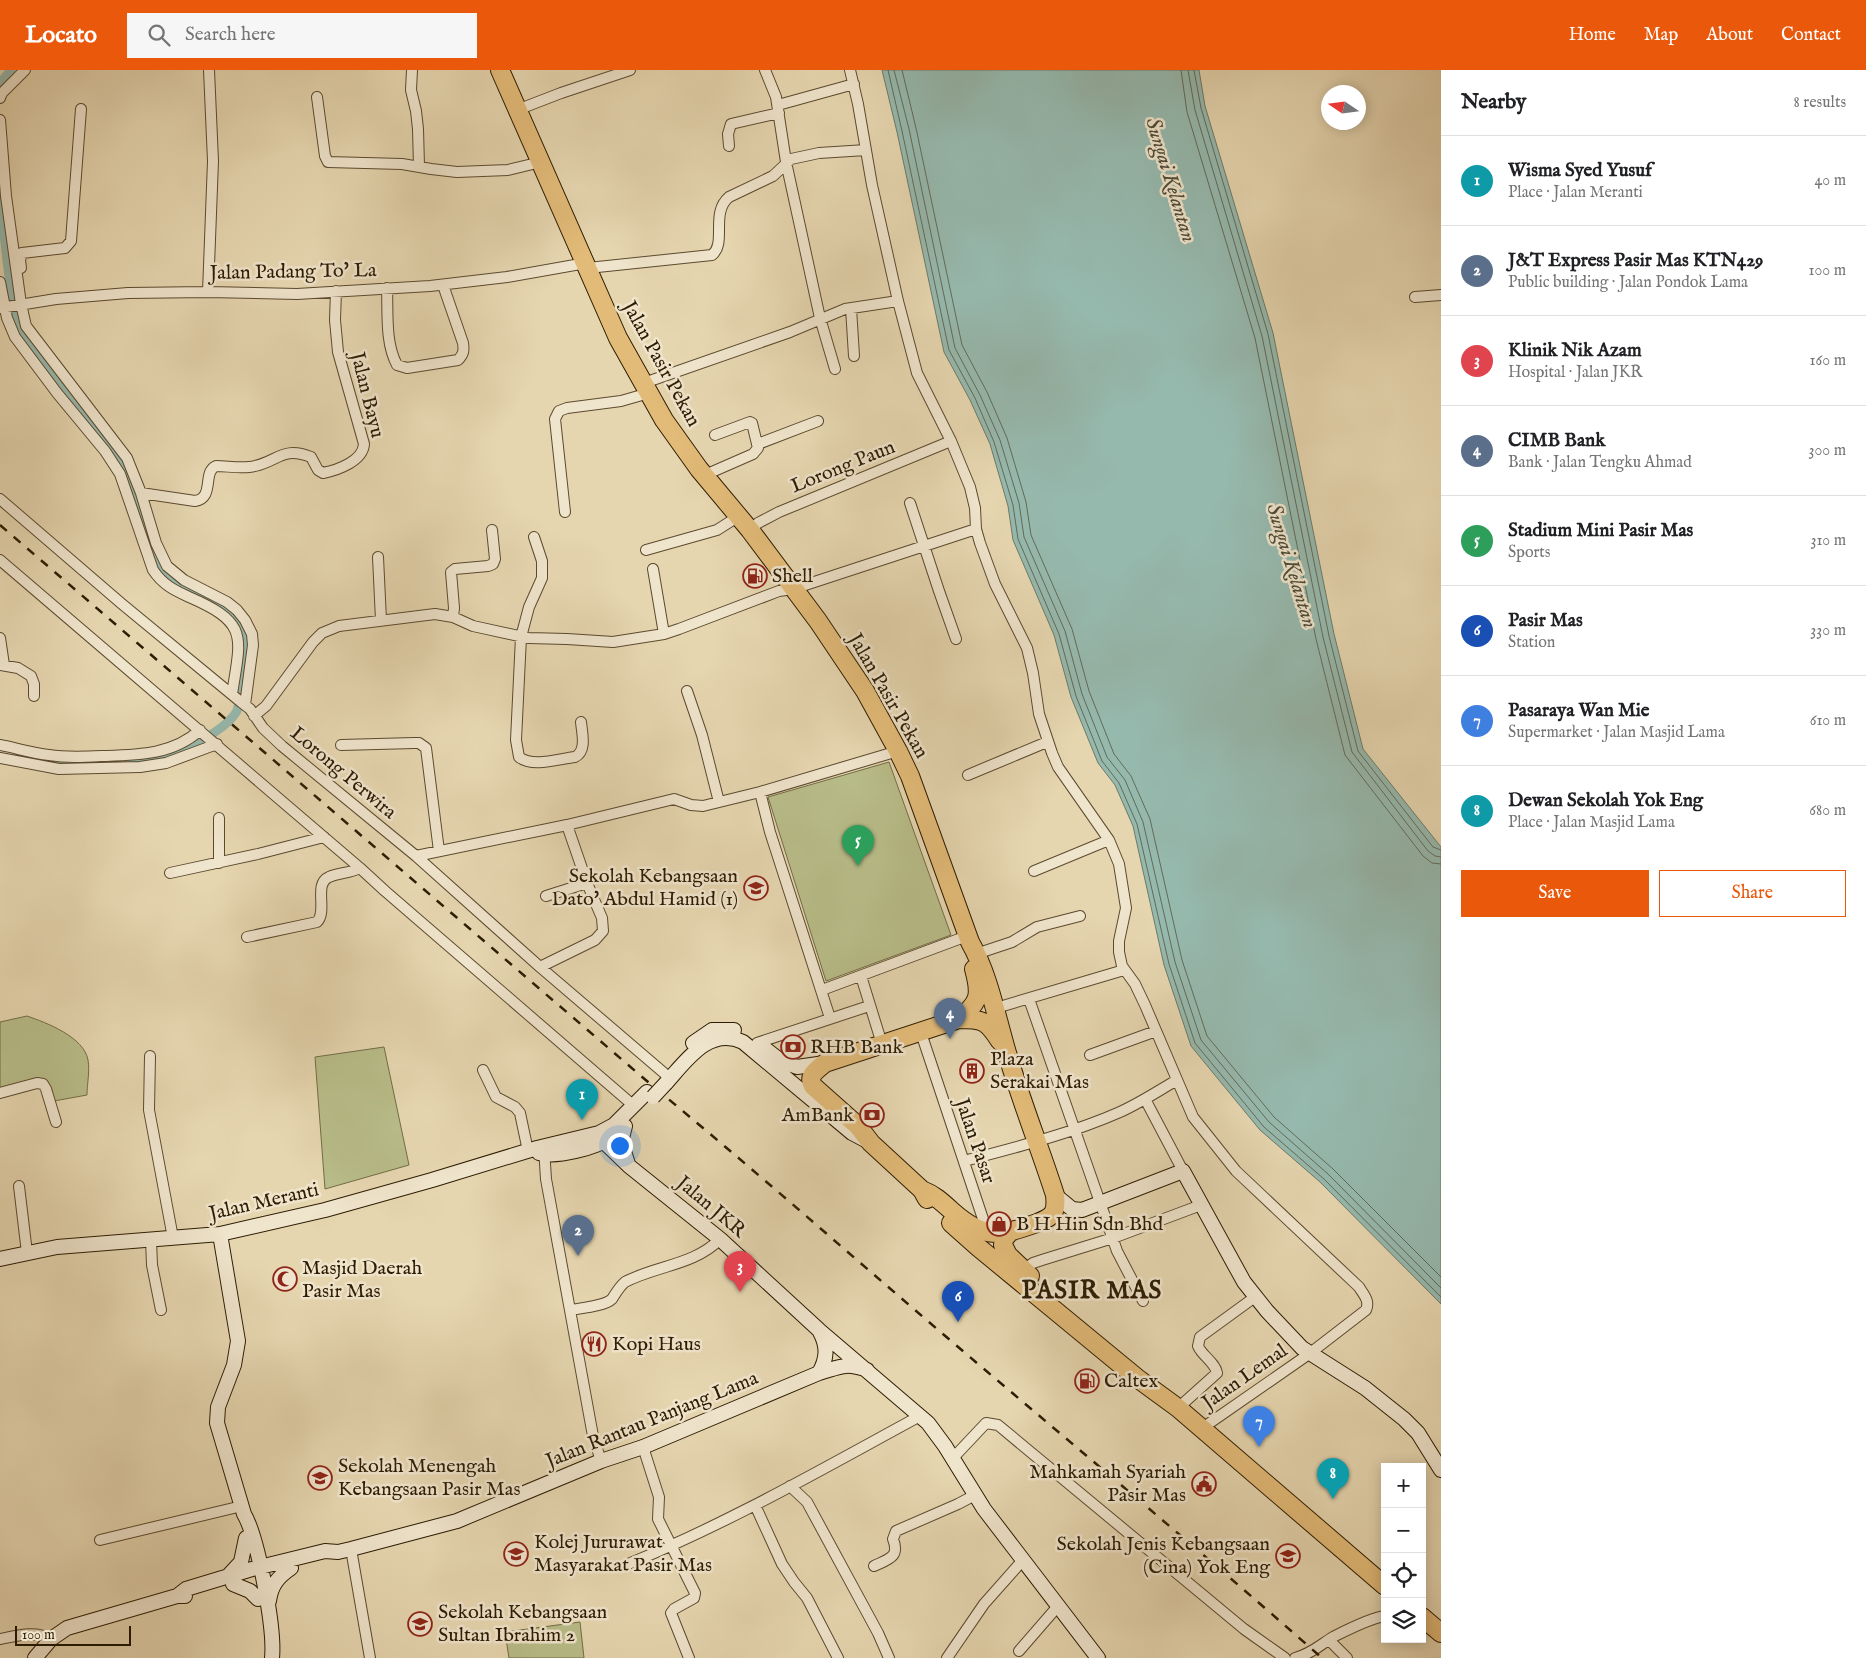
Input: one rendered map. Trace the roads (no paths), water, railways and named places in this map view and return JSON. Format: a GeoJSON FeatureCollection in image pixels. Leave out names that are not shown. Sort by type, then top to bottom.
{"type":"FeatureCollection","features":[{"type":"Feature","properties":{"kind":"highway","name":"Jalan Pasir Pekan"},"geometry":{"type":"LineString","coordinates":[[500,70],[618,338],[664,420],[680,444],[750,530],[818,621],[865,691],[898,750],[910,776],[996,1008],[1006,1047],[1055,1195]]}},
{"type":"Feature","properties":{"kind":"highway"},"geometry":{"type":"LineString","coordinates":[[971,944],[978,990],[973,1008],[960,1019],[825,1063],[812,1074],[813,1093],[858,1126],[871,1143],[922,1190],[934,1195],[970,1225],[987,1231],[1009,1233],[1050,1218],[1055,1209],[1055,1195]]}},
{"type":"Feature","properties":{"kind":"highway"},"geometry":{"type":"LineString","coordinates":[[960,1019],[986,1022],[1006,1047]]}},
{"type":"Feature","properties":{"kind":"highway"},"geometry":{"type":"LineString","coordinates":[[922,1190],[928,1202],[978,1248],[1127,1364]]}},
{"type":"Feature","properties":{"kind":"highway"},"geometry":{"type":"LineString","coordinates":[[1009,1233],[1004,1239],[1005,1250],[1023,1270],[1201,1429],[1381,1583]]}},
{"type":"Feature","properties":{"kind":"street"},"geometry":{"type":"LineString","coordinates":[[0,98],[2,93],[25,70]]}},
{"type":"Feature","properties":{"kind":"street"},"geometry":{"type":"LineString","coordinates":[[208,292],[213,162],[209,70]]}},
{"type":"Feature","properties":{"kind":"street"},"geometry":{"type":"LineString","coordinates":[[412,70],[411,90],[418,124],[419,166]]}},
{"type":"Feature","properties":{"kind":"street"},"geometry":{"type":"LineString","coordinates":[[517,110],[630,70]]}},
{"type":"Feature","properties":{"kind":"street"},"geometry":{"type":"LineString","coordinates":[[765,70],[774,88],[786,162],[820,318],[834,369]]}},
{"type":"Feature","properties":{"kind":"street"},"geometry":{"type":"LineString","coordinates":[[850,70],[898,301],[917,373],[951,441],[970,487],[975,508],[976,529],[995,584],[1027,648],[1039,714],[1047,742],[1058,767],[1109,840],[1119,864],[1126,908],[1119,941],[1120,960],[1124,970],[996,1008]]}},
{"type":"Feature","properties":{"kind":"street"},"geometry":{"type":"LineString","coordinates":[[729,146],[728,134],[731,124],[854,84]]}},
{"type":"Feature","properties":{"kind":"street"},"geometry":{"type":"LineString","coordinates":[[317,96],[324,156],[328,162],[402,164],[442,171],[508,170],[541,162]]}},
{"type":"Feature","properties":{"kind":"street"},"geometry":{"type":"LineString","coordinates":[[81,109],[72,237],[65,248],[22,253],[20,256],[10,329],[57,394],[104,451],[120,474],[153,570],[158,578],[168,588],[212,608],[232,623],[237,632],[238,699]]}},
{"type":"Feature","properties":{"kind":"street"},"geometry":{"type":"LineString","coordinates":[[0,120],[13,306]]}},
{"type":"Feature","properties":{"kind":"street"},"geometry":{"type":"LineString","coordinates":[[786,162],[806,155],[866,150]]}},
{"type":"Feature","properties":{"kind":"street","name":"Jalan Padang To' La"},"geometry":{"type":"LineString","coordinates":[[13,306],[128,293],[288,294],[443,285],[587,266],[712,255],[716,251],[720,210],[725,201],[778,173],[786,162]]}},
{"type":"Feature","properties":{"kind":"street"},"geometry":{"type":"LineString","coordinates":[[0,282],[30,332],[118,445],[132,469],[156,543],[167,566],[184,580],[219,596],[237,610],[252,634],[251,668],[238,699]]}},
{"type":"Feature","properties":{"kind":"street"},"geometry":{"type":"LineString","coordinates":[[387,288],[389,335],[394,359],[397,365],[407,368],[458,360],[463,355],[463,343],[443,285]]}},
{"type":"Feature","properties":{"kind":"street","name":"Jalan Bayu"},"geometry":{"type":"LineString","coordinates":[[141,493],[195,501],[201,500],[207,491],[210,470],[216,466],[257,466],[280,454],[298,453],[310,457],[318,470],[323,473],[355,460],[360,456],[364,450],[364,444],[335,338],[336,290]]}},
{"type":"Feature","properties":{"kind":"street"},"geometry":{"type":"LineString","coordinates":[[1415,297],[1441,295]]}},
{"type":"Feature","properties":{"kind":"street"},"geometry":{"type":"LineString","coordinates":[[565,512],[555,419],[559,411],[567,408],[621,401],[647,388],[790,332],[820,318],[851,308],[898,301]]}},
{"type":"Feature","properties":{"kind":"street"},"geometry":{"type":"LineString","coordinates":[[851,308],[854,356]]}},
{"type":"Feature","properties":{"kind":"street"},"geometry":{"type":"LineString","coordinates":[[758,444],[818,421]]}},
{"type":"Feature","properties":{"kind":"street"},"geometry":{"type":"LineString","coordinates":[[705,476],[753,454],[758,444],[752,423],[750,422],[715,435]]}},
{"type":"Feature","properties":{"kind":"street","name":"Lorong Paun"},"geometry":{"type":"LineString","coordinates":[[750,530],[758,523],[779,512],[951,441]]}},
{"type":"Feature","properties":{"kind":"street","name":"Lorong Perwira"},"geometry":{"type":"LineString","coordinates":[[0,498],[115,598],[238,699],[263,728],[282,746],[416,856],[663,1078]]}},
{"type":"Feature","properties":{"kind":"street"},"geometry":{"type":"LineString","coordinates":[[910,503],[956,639]]}},
{"type":"Feature","properties":{"kind":"street"},"geometry":{"type":"LineString","coordinates":[[646,550],[717,530],[739,516]]}},
{"type":"Feature","properties":{"kind":"street"},"geometry":{"type":"LineString","coordinates":[[254,716],[266,706],[313,642],[322,633],[339,626],[435,614],[453,617],[473,626],[521,638],[567,638],[608,642],[664,634],[779,591],[793,589],[976,529]]}},
{"type":"Feature","properties":{"kind":"street"},"geometry":{"type":"LineString","coordinates":[[453,617],[451,572],[455,569],[493,564],[495,559],[492,530]]}},
{"type":"Feature","properties":{"kind":"street"},"geometry":{"type":"LineString","coordinates":[[534,537],[542,561],[542,578],[529,607],[521,638],[516,740],[518,757],[524,761],[532,762],[576,757],[582,748],[581,722]]}},
{"type":"Feature","properties":{"kind":"street"},"geometry":{"type":"LineString","coordinates":[[378,557],[381,620]]}},
{"type":"Feature","properties":{"kind":"street"},"geometry":{"type":"LineString","coordinates":[[0,560],[214,742],[634,1106]]}},
{"type":"Feature","properties":{"kind":"street"},"geometry":{"type":"LineString","coordinates":[[653,569],[664,634]]}},
{"type":"Feature","properties":{"kind":"street"},"geometry":{"type":"LineString","coordinates":[[0,638],[2,665],[18,668],[31,676],[34,684],[34,696]]}},
{"type":"Feature","properties":{"kind":"street"},"geometry":{"type":"LineString","coordinates":[[687,691],[702,734],[720,802]]}},
{"type":"Feature","properties":{"kind":"street"},"geometry":{"type":"LineString","coordinates":[[0,744],[71,758],[134,755],[165,749],[184,742],[201,731]]}},
{"type":"Feature","properties":{"kind":"street"},"geometry":{"type":"LineString","coordinates":[[0,758],[59,770],[140,767],[166,763],[214,742]]}},
{"type":"Feature","properties":{"kind":"street"},"geometry":{"type":"LineString","coordinates":[[341,745],[414,742],[426,748],[439,851]]}},
{"type":"Feature","properties":{"kind":"street"},"geometry":{"type":"LineString","coordinates":[[968,775],[1047,742]]}},
{"type":"Feature","properties":{"kind":"street"},"geometry":{"type":"LineString","coordinates":[[416,856],[567,825],[674,799],[696,806],[720,802],[760,792],[898,750]]}},
{"type":"Feature","properties":{"kind":"street"},"geometry":{"type":"LineString","coordinates":[[760,792],[770,832],[830,1018]]}},
{"type":"Feature","properties":{"kind":"street"},"geometry":{"type":"LineString","coordinates":[[219,818],[219,863]]}},
{"type":"Feature","properties":{"kind":"street"},"geometry":{"type":"LineString","coordinates":[[540,967],[595,940],[603,931],[602,918],[587,883],[567,825]]}},
{"type":"Feature","properties":{"kind":"street"},"geometry":{"type":"LineString","coordinates":[[170,873],[324,837]]}},
{"type":"Feature","properties":{"kind":"street"},"geometry":{"type":"LineString","coordinates":[[1034,871],[1109,840]]}},
{"type":"Feature","properties":{"kind":"street"},"geometry":{"type":"LineString","coordinates":[[247,937],[311,925],[317,922],[321,916],[324,881],[329,877],[360,868]]}},
{"type":"Feature","properties":{"kind":"street"},"geometry":{"type":"LineString","coordinates":[[546,896],[587,883]]}},
{"type":"Feature","properties":{"kind":"street"},"geometry":{"type":"LineString","coordinates":[[822,990],[860,976],[971,944],[1012,942],[1037,927],[1080,916]]}},
{"type":"Feature","properties":{"kind":"street","name":"Jalan Lemal"},"geometry":{"type":"LineString","coordinates":[[1124,970],[1135,984],[1194,1117],[1236,1171],[1359,1287],[1368,1305],[1366,1310],[1309,1354],[1201,1429]]}},
{"type":"Feature","properties":{"kind":"street"},"geometry":{"type":"LineString","coordinates":[[860,976],[882,1044]]}},
{"type":"Feature","properties":{"kind":"street"},"geometry":{"type":"LineString","coordinates":[[1029,999],[1112,1238],[1143,1301]]}},
{"type":"Feature","properties":{"kind":"street"},"geometry":{"type":"LineString","coordinates":[[757,1043],[869,1006]]}},
{"type":"Feature","properties":{"kind":"street"},"geometry":{"type":"LineString","coordinates":[[714,1034],[728,1029],[736,1030],[781,1061],[797,1067],[825,1063]]}},
{"type":"Feature","properties":{"kind":"street"},"geometry":{"type":"LineString","coordinates":[[1090,1055],[1156,1031]]}},
{"type":"Feature","properties":{"kind":"street","name":"Jalan Pasar"},"geometry":{"type":"LineString","coordinates":[[921,1033],[987,1231]]}},
{"type":"Feature","properties":{"kind":"street"},"geometry":{"type":"LineString","coordinates":[[714,1034],[743,1042],[813,1093],[852,1133],[871,1143]]}},
{"type":"Feature","properties":{"kind":"street","name":"Jalan Meranti"},"geometry":{"type":"LineString","coordinates":[[0,1259],[57,1246],[220,1234],[325,1210],[537,1151],[618,1133],[663,1078],[706,1043],[714,1034]]}},
{"type":"Feature","properties":{"kind":"street"},"geometry":{"type":"LineString","coordinates":[[150,1056],[149,1110],[173,1238]]}},
{"type":"Feature","properties":{"kind":"street"},"geometry":{"type":"LineString","coordinates":[[483,1070],[498,1100],[516,1107],[520,1113],[537,1151],[546,1179],[593,1436],[600,1461]]}},
{"type":"Feature","properties":{"kind":"street"},"geometry":{"type":"LineString","coordinates":[[964,1161],[1038,1142],[1074,1129],[1121,1111],[1177,1080]]}},
{"type":"Feature","properties":{"kind":"street"},"geometry":{"type":"LineString","coordinates":[[0,1093],[37,1083],[43,1084],[56,1122]]}},
{"type":"Feature","properties":{"kind":"street","name":"Jalan Meranti"},"geometry":{"type":"LineString","coordinates":[[601,1138],[634,1106],[650,1094]]}},
{"type":"Feature","properties":{"kind":"street"},"geometry":{"type":"LineString","coordinates":[[1145,1099],[1182,1171],[1244,1282],[1255,1297],[1294,1341],[1309,1354],[1365,1388],[1404,1419],[1418,1433],[1441,1470]]}},
{"type":"Feature","properties":{"kind":"street"},"geometry":{"type":"LineString","coordinates":[[625,1126],[621,1142],[629,1166]]}},
{"type":"Feature","properties":{"kind":"street","name":"Jalan JKR"},"geometry":{"type":"LineString","coordinates":[[601,1138],[629,1166],[720,1239],[819,1330],[920,1416],[935,1432],[975,1495],[1022,1560],[1098,1658]]}},
{"type":"Feature","properties":{"kind":"street"},"geometry":{"type":"LineString","coordinates":[[1055,1195],[1072,1210],[1076,1210],[1101,1204],[1182,1171]]}},
{"type":"Feature","properties":{"kind":"street"},"geometry":{"type":"LineString","coordinates":[[19,1186],[27,1253]]}},
{"type":"Feature","properties":{"kind":"street"},"geometry":{"type":"LineString","coordinates":[[1023,1270],[1033,1263],[1112,1238],[1201,1205]]}},
{"type":"Feature","properties":{"kind":"street"},"geometry":{"type":"LineString","coordinates":[[220,1234],[238,1341],[234,1365],[218,1406],[217,1423],[243,1510],[243,1524],[250,1541],[257,1572],[272,1658]]}},
{"type":"Feature","properties":{"kind":"street"},"geometry":{"type":"LineString","coordinates":[[571,1310],[605,1303],[612,1299],[619,1287],[625,1282],[690,1258],[708,1249],[720,1239]]}},
{"type":"Feature","properties":{"kind":"street"},"geometry":{"type":"LineString","coordinates":[[151,1240],[152,1265],[161,1310]]}},
{"type":"Feature","properties":{"kind":"street"},"geometry":{"type":"LineString","coordinates":[[1172,1403],[1217,1373],[1216,1368],[1198,1346],[1200,1337],[1255,1297]]}},
{"type":"Feature","properties":{"kind":"street"},"geometry":{"type":"LineString","coordinates":[[819,1330],[825,1342],[826,1355],[825,1364],[819,1373]]}},
{"type":"Feature","properties":{"kind":"street","name":"Jalan Rantau Panjang Lama"},"geometry":{"type":"LineString","coordinates":[[35,1658],[51,1639],[67,1628],[83,1622],[176,1596],[186,1589],[229,1581],[288,1564],[326,1559],[344,1551],[457,1520],[600,1461],[643,1447],[819,1373],[844,1365],[867,1370]]}},
{"type":"Feature","properties":{"kind":"street"},"geometry":{"type":"LineString","coordinates":[[628,1564],[673,1546],[755,1505],[920,1416]]}},
{"type":"Feature","properties":{"kind":"street"},"geometry":{"type":"LineString","coordinates":[[952,1458],[986,1423],[998,1425],[1244,1629],[1263,1644],[1286,1658],[1295,1658],[1310,1653],[1328,1640],[1380,1617]]}},
{"type":"Feature","properties":{"kind":"street"},"geometry":{"type":"LineString","coordinates":[[643,1447],[659,1497],[658,1519],[695,1593],[694,1598],[674,1609],[671,1613],[689,1658]]}},
{"type":"Feature","properties":{"kind":"street"},"geometry":{"type":"LineString","coordinates":[[790,1486],[807,1502],[878,1633],[889,1658]]}},
{"type":"Feature","properties":{"kind":"street"},"geometry":{"type":"LineString","coordinates":[[874,1566],[895,1553],[896,1546],[893,1539],[896,1531],[975,1495]]}},
{"type":"Feature","properties":{"kind":"street"},"geometry":{"type":"LineString","coordinates":[[755,1505],[782,1564],[807,1598],[838,1658]]}},
{"type":"Feature","properties":{"kind":"street"},"geometry":{"type":"LineString","coordinates":[[100,1540],[243,1510]]}},
{"type":"Feature","properties":{"kind":"street"},"geometry":{"type":"LineString","coordinates":[[250,1541],[269,1557],[288,1564],[273,1584],[263,1603],[266,1658]]}},
{"type":"Feature","properties":{"kind":"street"},"geometry":{"type":"LineString","coordinates":[[250,1541],[241,1562],[229,1581],[250,1591],[263,1603]]}},
{"type":"Feature","properties":{"kind":"street"},"geometry":{"type":"LineString","coordinates":[[344,1551],[370,1658]]}},
{"type":"Feature","properties":{"kind":"street"},"geometry":{"type":"LineString","coordinates":[[949,1657],[992,1593],[1022,1560]]}},
{"type":"Feature","properties":{"kind":"street"},"geometry":{"type":"LineString","coordinates":[[1020,1651],[1058,1606]]}},
{"type":"Feature","properties":{"kind":"street"},"geometry":{"type":"LineString","coordinates":[[0,1639],[33,1634],[51,1639]]}},
{"type":"Feature","properties":{"kind":"street"},"geometry":{"type":"LineString","coordinates":[[1328,1640],[1347,1658]]}},
{"type":"Feature","properties":{"kind":"water","name":"Sungai Kelantan"},"geometry":{"type":"Polygon","coordinates":[[[882,70],[1199,70],[1205,106],[1273,333],[1334,634],[1363,749],[1441,847],[1441,1304],[1320,1182],[1260,1130],[1191,1046],[1164,965],[1133,826],[1115,785],[1098,763],[1071,697],[1054,635],[1013,540],[1008,506],[990,444],[970,400],[944,352],[882,70]]]}},
{"type":"Feature","properties":{"kind":"waterway"},"geometry":{"type":"LineString","coordinates":[[0,83],[11,70]]}},
{"type":"Feature","properties":{"kind":"waterway"},"geometry":{"type":"LineString","coordinates":[[0,200],[11,295],[20,331],[124,466],[129,476],[148,544],[158,569],[168,581],[229,612],[237,620],[241,628],[245,649],[237,711],[228,723],[197,743],[178,751],[136,761],[92,764],[49,760]]}},
{"type":"Feature","properties":{"kind":"railway"},"geometry":{"type":"LineString","coordinates":[[0,525],[1322,1658]]}},
{"type":"Feature","properties":{"kind":"place","name":"Shell"},"geometry":{"type":"Point","coordinates":[755,576]}},
{"type":"Feature","properties":{"kind":"place","name":"Stadium Mini Pasir Mas"},"geometry":{"type":"Point","coordinates":[858,866]}},
{"type":"Feature","properties":{"kind":"place","name":"Sekolah Kebangsaan Dato' Abdul Hamid (1)"},"geometry":{"type":"Point","coordinates":[756,888]}},
{"type":"Feature","properties":{"kind":"place","name":"CIMB Bank"},"geometry":{"type":"Point","coordinates":[950,1039]}},
{"type":"Feature","properties":{"kind":"place","name":"RHB Bank"},"geometry":{"type":"Point","coordinates":[793,1047]}},
{"type":"Feature","properties":{"kind":"place","name":"Plaza Serakai Mas"},"geometry":{"type":"Point","coordinates":[972,1071]}},
{"type":"Feature","properties":{"kind":"place","name":"AmBank"},"geometry":{"type":"Point","coordinates":[872,1115]}},
{"type":"Feature","properties":{"kind":"place","name":"Wisma Syed Yusuf"},"geometry":{"type":"Point","coordinates":[582,1120]}},
{"type":"Feature","properties":{"kind":"place","name":"B H Hin Sdn Bhd"},"geometry":{"type":"Point","coordinates":[999,1224]}},
{"type":"Feature","properties":{"kind":"place","name":"J&T Express Pasir Mas KTN429"},"geometry":{"type":"Point","coordinates":[578,1256]}},
{"type":"Feature","properties":{"kind":"place","name":"Masjid Daerah Pasir Mas"},"geometry":{"type":"Point","coordinates":[285,1279]}},
{"type":"Feature","properties":{"kind":"place","name":"Klinik Nik Azam"},"geometry":{"type":"Point","coordinates":[740,1292]}},
{"type":"Feature","properties":{"kind":"place","name":"Pasir Mas"},"geometry":{"type":"Point","coordinates":[958,1322]}},
{"type":"Feature","properties":{"kind":"place","name":"Kopi Haus"},"geometry":{"type":"Point","coordinates":[594,1344]}},
{"type":"Feature","properties":{"kind":"place","name":"Caltex"},"geometry":{"type":"Point","coordinates":[1087,1381]}},
{"type":"Feature","properties":{"kind":"place","name":"Pasaraya Wan Mie"},"geometry":{"type":"Point","coordinates":[1259,1447]}},
{"type":"Feature","properties":{"kind":"place","name":"Sekolah Menengah Kebangsaan Pasir Mas"},"geometry":{"type":"Point","coordinates":[320,1478]}},
{"type":"Feature","properties":{"kind":"place","name":"Mahkamah Syariah Pasir Mas"},"geometry":{"type":"Point","coordinates":[1204,1484]}},
{"type":"Feature","properties":{"kind":"place","name":"Dewan Sekolah Yok Eng"},"geometry":{"type":"Point","coordinates":[1333,1499]}},
{"type":"Feature","properties":{"kind":"place","name":"Kolej Jururawat Masyarakat Pasir Mas"},"geometry":{"type":"Point","coordinates":[516,1554]}},
{"type":"Feature","properties":{"kind":"place","name":"Sekolah Jenis Kebangsaan (Cina) Yok Eng"},"geometry":{"type":"Point","coordinates":[1288,1556]}},
{"type":"Feature","properties":{"kind":"place","name":"Sekolah Kebangsaan Sultan Ibrahim 2"},"geometry":{"type":"Point","coordinates":[420,1624]}},
{"type":"Feature","properties":{"kind":"district","name":"PASIR MAS"},"geometry":{"type":"Point","coordinates":[1092,1291]}}]}
